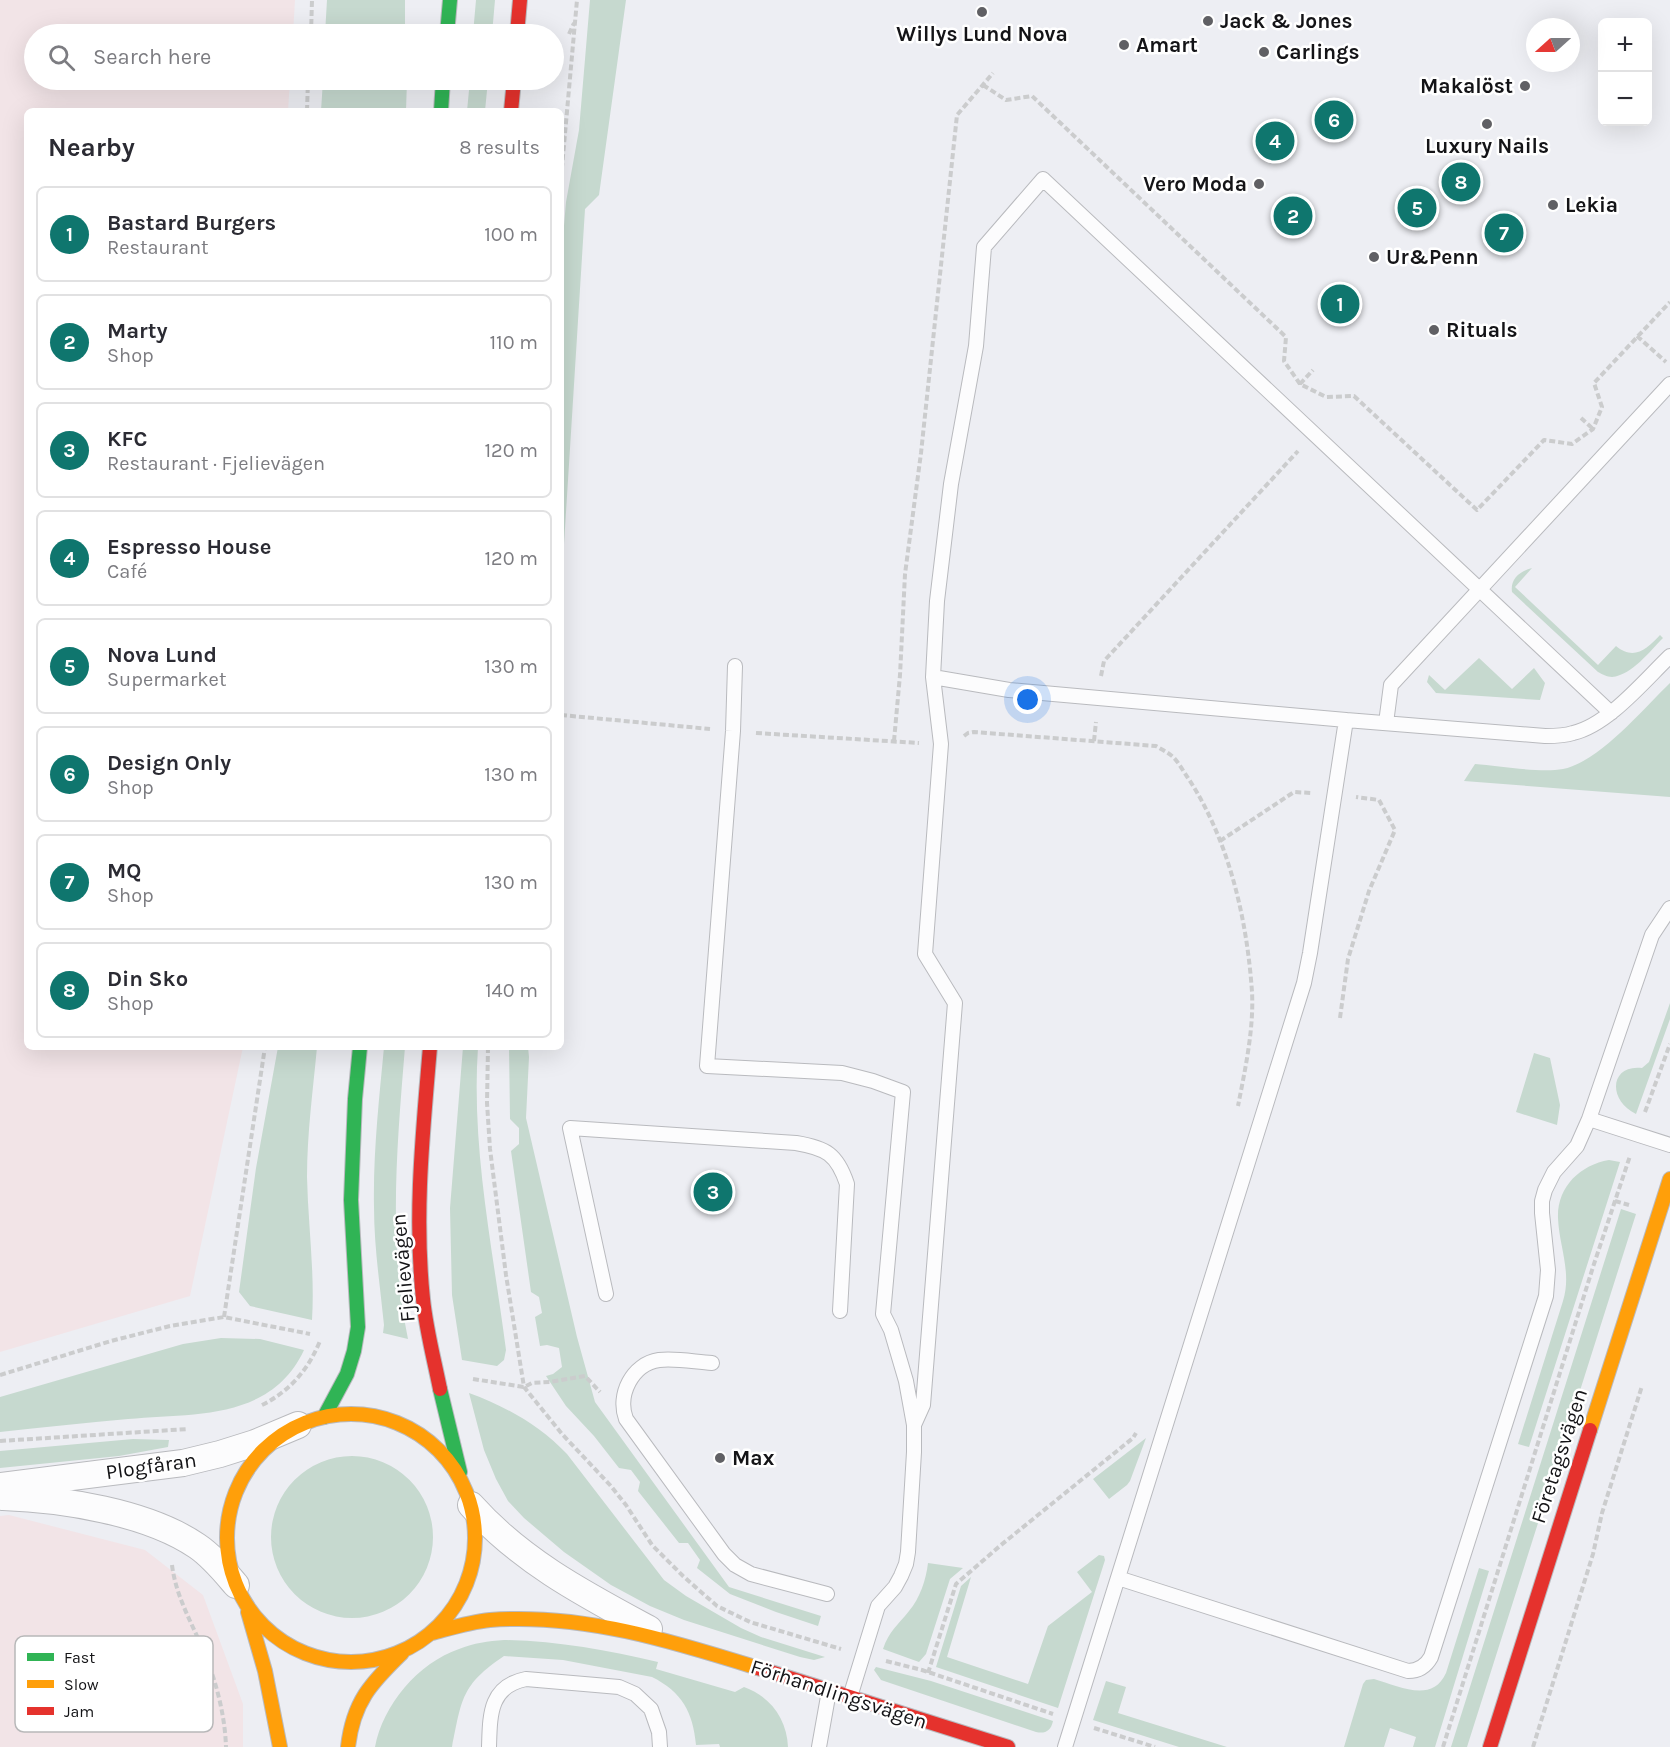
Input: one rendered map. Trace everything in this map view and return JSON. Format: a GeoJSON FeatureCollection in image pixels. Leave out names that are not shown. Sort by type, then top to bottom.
{"type":"FeatureCollection","features":[{"type":"Feature","properties":{"kind":"main road"},"geometry":{"type":"LineString","coordinates":[[448,24],[450,0]]}},
{"type":"Feature","properties":{"kind":"main road"},"geometry":{"type":"LineString","coordinates":[[518,24],[520,0]]}},
{"type":"Feature","properties":{"kind":"main road"},"geometry":{"type":"LineString","coordinates":[[441,108],[443,90]]}},
{"type":"Feature","properties":{"kind":"main road"},"geometry":{"type":"LineString","coordinates":[[511,108],[513,90]]}},
{"type":"Feature","properties":{"kind":"main road"},"geometry":{"type":"LineString","coordinates":[[324,1416],[342,1385],[353,1359],[357,1342],[351,1200],[360,1050]]}},
{"type":"Feature","properties":{"kind":"main road","name":"Fjelievägen"},"geometry":{"type":"LineString","coordinates":[[348,1747],[356,1711],[366,1691],[378,1676],[404,1652],[443,1623],[460,1600],[472,1569],[476,1534],[443,1406],[423,1300],[419,1239],[419,1177],[430,1050]]}},
{"type":"Feature","properties":{"kind":"main road","name":"Företagsvägen"},"geometry":{"type":"LineString","coordinates":[[1490,1747],[1670,1179]]}},
{"type":"Feature","properties":{"kind":"main road","name":"Fjelievägen"},"geometry":{"type":"LineString","coordinates":[[280,1747],[265,1671],[228,1557],[227,1528],[233,1499],[245,1473],[263,1450],[285,1432],[298,1425],[324,1416],[373,1415],[405,1425],[432,1443],[449,1461],[467,1494]]}},
{"type":"Feature","properties":{"kind":"main road","name":"Fjelievägen"},"geometry":{"type":"LineString","coordinates":[[241,1594],[254,1616],[273,1635],[309,1655],[336,1662],[357,1663],[378,1660],[404,1652]]}},
{"type":"Feature","properties":{"kind":"main road","name":"Förhandlingsvägen"},"geometry":{"type":"LineString","coordinates":[[432,1633],[487,1620],[516,1618],[596,1625],[671,1641],[1008,1747]]}},
{"type":"Feature","properties":{"kind":"street","name":"Plogfåran"},"geometry":{"type":"LineString","coordinates":[[0,1486],[183,1463],[255,1443],[298,1425]]}},
{"type":"Feature","properties":{"kind":"street","name":"Förhandlingsvägen"},"geometry":{"type":"LineString","coordinates":[[467,1494],[487,1523],[507,1542],[586,1595],[671,1641]]}},
{"type":"Feature","properties":{"kind":"street","name":"Plogfåran"},"geometry":{"type":"LineString","coordinates":[[0,1497],[29,1498],[92,1507],[139,1519],[174,1533],[197,1546],[217,1563],[241,1594]]}},
{"type":"Feature","properties":{"kind":"lane"},"geometry":{"type":"LineString","coordinates":[[914,1425],[922,1405],[955,1003],[925,954],[941,744],[933,677],[937,602],[951,484],[976,346],[984,247],[1043,179],[1611,713]]}},
{"type":"Feature","properties":{"kind":"lane"},"geometry":{"type":"LineString","coordinates":[[1386,723],[1391,685],[1670,384]]}},
{"type":"Feature","properties":{"kind":"lane"},"geometry":{"type":"LineString","coordinates":[[933,677],[1009,690],[1545,736],[1573,733],[1598,723],[1670,656]]}},
{"type":"Feature","properties":{"kind":"lane"},"geometry":{"type":"LineString","coordinates":[[735,666],[733,731],[707,1066],[842,1073],[903,1092],[883,1314],[891,1330],[906,1381],[914,1425],[906,1564],[895,1587],[878,1606],[850,1697]]}},
{"type":"Feature","properties":{"kind":"lane"},"geometry":{"type":"LineString","coordinates":[[1065,1747],[1304,983],[1346,720]]}},
{"type":"Feature","properties":{"kind":"lane"},"geometry":{"type":"LineString","coordinates":[[1118,1578],[1408,1671],[1419,1670],[1427,1663],[1431,1657],[1546,1296],[1548,1270],[1542,1212],[1545,1190],[1554,1172],[1577,1146],[1589,1119],[1652,935],[1670,908]]}},
{"type":"Feature","properties":{"kind":"lane"},"geometry":{"type":"LineString","coordinates":[[1589,1119],[1670,1145]]}},
{"type":"Feature","properties":{"kind":"lane"},"geometry":{"type":"LineString","coordinates":[[606,1294],[570,1128],[796,1143],[816,1146],[827,1153],[835,1159],[847,1184],[840,1311]]}},
{"type":"Feature","properties":{"kind":"lane"},"geometry":{"type":"LineString","coordinates":[[712,1363],[661,1359],[640,1369],[625,1389],[622,1402],[628,1423],[724,1554],[735,1565],[759,1576],[827,1594]]}},
{"type":"Feature","properties":{"kind":"lane"},"geometry":{"type":"LineString","coordinates":[[489,1747],[490,1715],[497,1695],[507,1686],[526,1679],[619,1687],[635,1694],[651,1709],[659,1732],[660,1747]]}},
{"type":"Feature","properties":{"kind":"lane"},"geometry":{"type":"LineString","coordinates":[[819,1747],[829,1691]]}},
{"type":"Feature","properties":{"kind":"path"},"geometry":{"type":"LineString","coordinates":[[311,24],[312,0]]}},
{"type":"Feature","properties":{"kind":"path"},"geometry":{"type":"LineString","coordinates":[[564,151],[577,0]]}},
{"type":"Feature","properties":{"kind":"path"},"geometry":{"type":"LineString","coordinates":[[569,34],[576,16]]}},
{"type":"Feature","properties":{"kind":"path"},"geometry":{"type":"LineString","coordinates":[[894,741],[905,574],[921,453],[957,115],[993,73]]}},
{"type":"Feature","properties":{"kind":"path"},"geometry":{"type":"LineString","coordinates":[[982,85],[1006,100],[1032,96],[1286,337],[1284,361],[1300,384],[1326,397],[1354,396],[1477,510],[1544,440],[1572,444],[1593,429],[1602,407],[1594,383],[1670,302]]}},
{"type":"Feature","properties":{"kind":"path"},"geometry":{"type":"LineString","coordinates":[[307,108],[308,90]]}},
{"type":"Feature","properties":{"kind":"path"},"geometry":{"type":"LineString","coordinates":[[1637,336],[1670,366]]}},
{"type":"Feature","properties":{"kind":"path"},"geometry":{"type":"LineString","coordinates":[[1300,384],[1313,370]]}},
{"type":"Feature","properties":{"kind":"path"},"geometry":{"type":"LineString","coordinates":[[1094,741],[1104,661],[1295,455],[1326,397]]}},
{"type":"Feature","properties":{"kind":"path"},"geometry":{"type":"LineString","coordinates":[[1581,418],[1593,429]]}},
{"type":"Feature","properties":{"kind":"path"},"geometry":{"type":"LineString","coordinates":[[962,746],[964,736],[974,732],[1156,746],[1173,756],[1195,789],[1220,841],[1235,888],[1245,933],[1252,994],[1249,1051],[1236,1115]]}},
{"type":"Feature","properties":{"kind":"path"},"geometry":{"type":"LineString","coordinates":[[1443,1747],[1593,1267],[1670,1044]]}},
{"type":"Feature","properties":{"kind":"path"},"geometry":{"type":"LineString","coordinates":[[224,1317],[265,1050]]}},
{"type":"Feature","properties":{"kind":"path"},"geometry":{"type":"LineString","coordinates":[[488,1050],[487,1103],[490,1149],[506,1275],[524,1387],[591,1466]]}},
{"type":"Feature","properties":{"kind":"path"},"geometry":{"type":"LineString","coordinates":[[0,1375],[150,1331],[224,1317],[310,1334]]}},
{"type":"Feature","properties":{"kind":"path"},"geometry":{"type":"LineString","coordinates":[[255,1408],[278,1397],[297,1380],[314,1356],[322,1334]]}},
{"type":"Feature","properties":{"kind":"path"},"geometry":{"type":"LineString","coordinates":[[466,1378],[524,1387],[532,1383],[585,1376],[603,1394],[622,1402]]}},
{"type":"Feature","properties":{"kind":"path"},"geometry":{"type":"LineString","coordinates":[[1533,1747],[1593,1554],[1602,1513],[1642,1384]]}},
{"type":"Feature","properties":{"kind":"path"},"geometry":{"type":"LineString","coordinates":[[928,1672],[956,1584],[1126,1444],[1141,1427]]}},
{"type":"Feature","properties":{"kind":"path"},"geometry":{"type":"LineString","coordinates":[[0,1442],[194,1429],[183,1463]]}},
{"type":"Feature","properties":{"kind":"path"},"geometry":{"type":"LineString","coordinates":[[174,1533],[172,1566],[176,1590],[197,1636]]}},
{"type":"Feature","properties":{"kind":"path"},"geometry":{"type":"LineString","coordinates":[[213,1679],[220,1700],[226,1747]]}},
{"type":"Feature","properties":{"kind":"shaded area"},"geometry":{"type":"Polygon","coordinates":[[[0,0],[295,0],[294,24],[24,24],[24,90],[289,90],[288,108],[24,108],[24,1050],[242,1050],[190,1296],[0,1352],[0,0]]]}},
{"type":"Feature","properties":{"kind":"shaded area"},"geometry":{"type":"Polygon","coordinates":[[[9,1515],[145,1550],[203,1595],[243,1704],[243,1747],[0,1747],[0,1516],[9,1515]]]}},
{"type":"Feature","properties":{"kind":"green space"},"geometry":{"type":"Polygon","coordinates":[[[327,0],[405,0],[405,24],[326,24],[327,0]]]}},
{"type":"Feature","properties":{"kind":"green space"},"geometry":{"type":"Polygon","coordinates":[[[476,0],[495,0],[493,24],[474,24],[476,0]]]}},
{"type":"Feature","properties":{"kind":"green space"},"geometry":{"type":"Polygon","coordinates":[[[590,0],[626,0],[599,195],[585,209],[564,544],[564,226],[579,130],[590,0]]]}},
{"type":"Feature","properties":{"kind":"green space"},"geometry":{"type":"Polygon","coordinates":[[[322,90],[407,90],[406,108],[321,108],[322,90]]]}},
{"type":"Feature","properties":{"kind":"green space"},"geometry":{"type":"Polygon","coordinates":[[[469,90],[487,90],[485,108],[467,108],[469,90]]]}},
{"type":"Feature","properties":{"kind":"green space"},"geometry":{"type":"Polygon","coordinates":[[[1532,568],[1515,587],[1598,665],[1616,646],[1629,653],[1634,653],[1645,649],[1660,635],[1663,638],[1627,672],[1612,677],[1598,672],[1512,592],[1514,579],[1532,568]]]}},
{"type":"Feature","properties":{"kind":"green space"},"geometry":{"type":"Polygon","coordinates":[[[1479,658],[1512,689],[1534,668],[1545,683],[1540,700],[1436,693],[1427,682],[1429,675],[1445,690],[1479,658]]]}},
{"type":"Feature","properties":{"kind":"green space"},"geometry":{"type":"Polygon","coordinates":[[[1670,683],[1670,797],[1464,781],[1475,764],[1554,770],[1577,764],[1606,746],[1670,683]]]}},
{"type":"Feature","properties":{"kind":"green space"},"geometry":{"type":"Polygon","coordinates":[[[1670,1003],[1670,1019],[1636,1114],[1620,1100],[1616,1084],[1618,1077],[1631,1068],[1642,1068],[1649,1062],[1670,1003]]]}},
{"type":"Feature","properties":{"kind":"green space"},"geometry":{"type":"Polygon","coordinates":[[[277,1050],[317,1050],[307,1161],[313,1284],[312,1320],[250,1306],[239,1292],[256,1168],[277,1050]]]}},
{"type":"Feature","properties":{"kind":"green space"},"geometry":{"type":"Polygon","coordinates":[[[384,1050],[405,1050],[397,1157],[396,1230],[398,1267],[408,1339],[383,1333],[374,1222],[377,1127],[384,1050]]]}},
{"type":"Feature","properties":{"kind":"green space"},"geometry":{"type":"Polygon","coordinates":[[[463,1050],[478,1050],[480,1161],[506,1350],[504,1360],[497,1366],[462,1360],[452,1295],[450,1208],[463,1050]]]}},
{"type":"Feature","properties":{"kind":"green space"},"geometry":{"type":"Polygon","coordinates":[[[509,1050],[528,1050],[526,1118],[577,1337],[595,1402],[729,1587],[821,1616],[818,1626],[730,1594],[697,1568],[700,1560],[688,1543],[679,1543],[638,1491],[640,1482],[631,1470],[619,1468],[566,1406],[546,1376],[562,1367],[559,1348],[540,1346],[535,1317],[542,1313],[539,1297],[531,1292],[511,1151],[519,1144],[519,1128],[510,1119],[509,1050]]]}},
{"type":"Feature","properties":{"kind":"green space"},"geometry":{"type":"Polygon","coordinates":[[[1534,1053],[1550,1058],[1560,1105],[1557,1125],[1516,1112],[1534,1053]]]}},
{"type":"Feature","properties":{"kind":"green space"},"geometry":{"type":"Polygon","coordinates":[[[1609,1160],[1620,1162],[1529,1447],[1518,1444],[1565,1290],[1566,1269],[1558,1218],[1561,1197],[1572,1179],[1580,1172],[1609,1160]]]}},
{"type":"Feature","properties":{"kind":"green space"},"geometry":{"type":"Polygon","coordinates":[[[1621,1209],[1636,1214],[1467,1747],[1451,1747],[1621,1209]]]}},
{"type":"Feature","properties":{"kind":"green space"},"geometry":{"type":"Polygon","coordinates":[[[221,1338],[260,1339],[304,1350],[290,1373],[272,1390],[228,1409],[178,1416],[0,1432],[0,1397],[183,1344],[221,1338]]]}},
{"type":"Feature","properties":{"kind":"green space"},"geometry":{"type":"Polygon","coordinates":[[[469,1393],[522,1418],[545,1434],[567,1454],[664,1580],[686,1596],[741,1628],[761,1637],[825,1657],[814,1660],[800,1657],[684,1620],[650,1606],[611,1585],[564,1552],[508,1501],[484,1450],[469,1393]]]}},
{"type":"Feature","properties":{"kind":"green space"},"geometry":{"type":"Polygon","coordinates":[[[1146,1438],[1130,1481],[1109,1499],[1093,1479],[1146,1438]]]}},
{"type":"Feature","properties":{"kind":"green space"},"geometry":{"type":"Polygon","coordinates":[[[133,1439],[169,1440],[168,1447],[119,1456],[0,1468],[0,1451],[133,1439]]]}},
{"type":"Feature","properties":{"kind":"green space"},"geometry":{"type":"Polygon","coordinates":[[[352,1456],[383,1462],[409,1480],[427,1506],[433,1537],[427,1568],[409,1594],[383,1612],[352,1618],[321,1612],[295,1594],[277,1568],[271,1537],[277,1506],[295,1480],[321,1462],[352,1456]]]}},
{"type":"Feature","properties":{"kind":"green space"},"geometry":{"type":"Polygon","coordinates":[[[1099,1555],[1104,1556],[1105,1560],[1058,1708],[936,1667],[961,1586],[971,1577],[947,1657],[1028,1684],[1048,1626],[1092,1592],[1077,1572],[1099,1555]]]}},
{"type":"Feature","properties":{"kind":"green space"},"geometry":{"type":"Polygon","coordinates":[[[928,1563],[963,1568],[950,1579],[926,1654],[919,1662],[883,1649],[891,1633],[919,1595],[928,1563]]]}},
{"type":"Feature","properties":{"kind":"green space"},"geometry":{"type":"Polygon","coordinates":[[[1479,1568],[1489,1571],[1435,1747],[1413,1747],[1416,1737],[1390,1728],[1384,1747],[1344,1747],[1366,1680],[1374,1679],[1414,1690],[1432,1688],[1440,1682],[1446,1673],[1479,1568]]]}},
{"type":"Feature","properties":{"kind":"green space"},"geometry":{"type":"Polygon","coordinates":[[[504,1640],[562,1644],[620,1654],[658,1662],[656,1669],[735,1692],[744,1687],[762,1696],[775,1710],[784,1727],[788,1747],[696,1745],[692,1723],[684,1704],[671,1689],[652,1677],[563,1660],[504,1656],[471,1685],[458,1717],[452,1747],[375,1747],[379,1731],[394,1701],[430,1664],[470,1645],[504,1640]]]}},
{"type":"Feature","properties":{"kind":"green space"},"geometry":{"type":"Polygon","coordinates":[[[876,1667],[931,1681],[1053,1721],[1047,1731],[1036,1732],[881,1680],[874,1670],[876,1667]]]}},
{"type":"Feature","properties":{"kind":"green space"},"geometry":{"type":"Polygon","coordinates":[[[1106,1681],[1126,1687],[1118,1713],[1227,1747],[1179,1747],[1093,1720],[1106,1681]]]}},
{"type":"Feature","properties":{"kind":"traffic: fast"},"geometry":{"type":"LineString","coordinates":[[448,24],[450,0]]}},
{"type":"Feature","properties":{"kind":"traffic: fast"},"geometry":{"type":"LineString","coordinates":[[441,108],[442,90]]}},
{"type":"Feature","properties":{"kind":"traffic: fast"},"geometry":{"type":"LineString","coordinates":[[324,1417],[347,1374],[358,1327],[351,1200],[355,1099],[360,1050]]}},
{"type":"Feature","properties":{"kind":"traffic: fast"},"geometry":{"type":"LineString","coordinates":[[440,1389],[460,1472]]}},
{"type":"Feature","properties":{"kind":"traffic: slow"},"geometry":{"type":"LineString","coordinates":[[1590,1430],[1670,1179]]}},
{"type":"Feature","properties":{"kind":"traffic: slow"},"geometry":{"type":"LineString","coordinates":[[339,1414],[363,1414],[387,1419],[410,1428],[439,1450],[461,1479],[466,1490],[473,1514],[475,1538],[473,1562],[466,1586],[461,1597],[439,1626],[410,1648],[399,1653],[363,1662],[339,1662],[315,1657],[292,1648],[272,1634],[255,1617],[241,1597],[232,1574],[227,1550],[227,1526],[232,1502],[241,1479],[255,1459],[272,1442],[292,1428],[315,1419],[339,1414]]}},
{"type":"Feature","properties":{"kind":"traffic: slow"},"geometry":{"type":"LineString","coordinates":[[248,1612],[265,1671],[280,1747]]}},
{"type":"Feature","properties":{"kind":"traffic: slow"},"geometry":{"type":"LineString","coordinates":[[432,1633],[490,1620],[559,1621],[593,1625],[660,1639],[758,1668]]}},
{"type":"Feature","properties":{"kind":"traffic: slow"},"geometry":{"type":"LineString","coordinates":[[348,1747],[354,1718],[365,1694],[402,1653]]}},
{"type":"Feature","properties":{"kind":"traffic: jam"},"geometry":{"type":"LineString","coordinates":[[518,24],[520,0]]}},
{"type":"Feature","properties":{"kind":"traffic: jam"},"geometry":{"type":"LineString","coordinates":[[511,108],[513,90]]}},
{"type":"Feature","properties":{"kind":"traffic: jam"},"geometry":{"type":"LineString","coordinates":[[430,1050],[419,1204],[419,1236],[424,1310],[440,1389]]}},
{"type":"Feature","properties":{"kind":"traffic: jam"},"geometry":{"type":"LineString","coordinates":[[1490,1747],[1590,1430]]}},
{"type":"Feature","properties":{"kind":"traffic: jam"},"geometry":{"type":"LineString","coordinates":[[758,1668],[1008,1747]]}},
{"type":"Feature","properties":{"kind":"place","name":"Willys Lund Nova"},"geometry":{"type":"Point","coordinates":[982,12]}},
{"type":"Feature","properties":{"kind":"place","name":"Jack & Jones"},"geometry":{"type":"Point","coordinates":[1208,21]}},
{"type":"Feature","properties":{"kind":"place","name":"Amart"},"geometry":{"type":"Point","coordinates":[1124,45]}},
{"type":"Feature","properties":{"kind":"place","name":"Carlings"},"geometry":{"type":"Point","coordinates":[1264,52]}},
{"type":"Feature","properties":{"kind":"place","name":"Makalöst"},"geometry":{"type":"Point","coordinates":[1525,86]}},
{"type":"Feature","properties":{"kind":"place","name":"Design Only"},"geometry":{"type":"Point","coordinates":[1334,120]}},
{"type":"Feature","properties":{"kind":"place","name":"Luxury Nails"},"geometry":{"type":"Point","coordinates":[1487,124]}},
{"type":"Feature","properties":{"kind":"place","name":"Espresso House"},"geometry":{"type":"Point","coordinates":[1275,141]}},
{"type":"Feature","properties":{"kind":"place","name":"Din Sko"},"geometry":{"type":"Point","coordinates":[1461,182]}},
{"type":"Feature","properties":{"kind":"place","name":"Vero Moda"},"geometry":{"type":"Point","coordinates":[1259,184]}},
{"type":"Feature","properties":{"kind":"place","name":"Lekia"},"geometry":{"type":"Point","coordinates":[1553,205]}},
{"type":"Feature","properties":{"kind":"place","name":"Nova Lund"},"geometry":{"type":"Point","coordinates":[1417,208]}},
{"type":"Feature","properties":{"kind":"place","name":"Marty"},"geometry":{"type":"Point","coordinates":[1293,216]}},
{"type":"Feature","properties":{"kind":"place","name":"MQ"},"geometry":{"type":"Point","coordinates":[1504,233]}},
{"type":"Feature","properties":{"kind":"place","name":"Ur&Penn"},"geometry":{"type":"Point","coordinates":[1374,257]}},
{"type":"Feature","properties":{"kind":"place","name":"Bastard Burgers"},"geometry":{"type":"Point","coordinates":[1340,304]}},
{"type":"Feature","properties":{"kind":"place","name":"Rituals"},"geometry":{"type":"Point","coordinates":[1434,330]}},
{"type":"Feature","properties":{"kind":"place","name":"KFC"},"geometry":{"type":"Point","coordinates":[713,1192]}},
{"type":"Feature","properties":{"kind":"place","name":"Max"},"geometry":{"type":"Point","coordinates":[720,1458]}}]}
